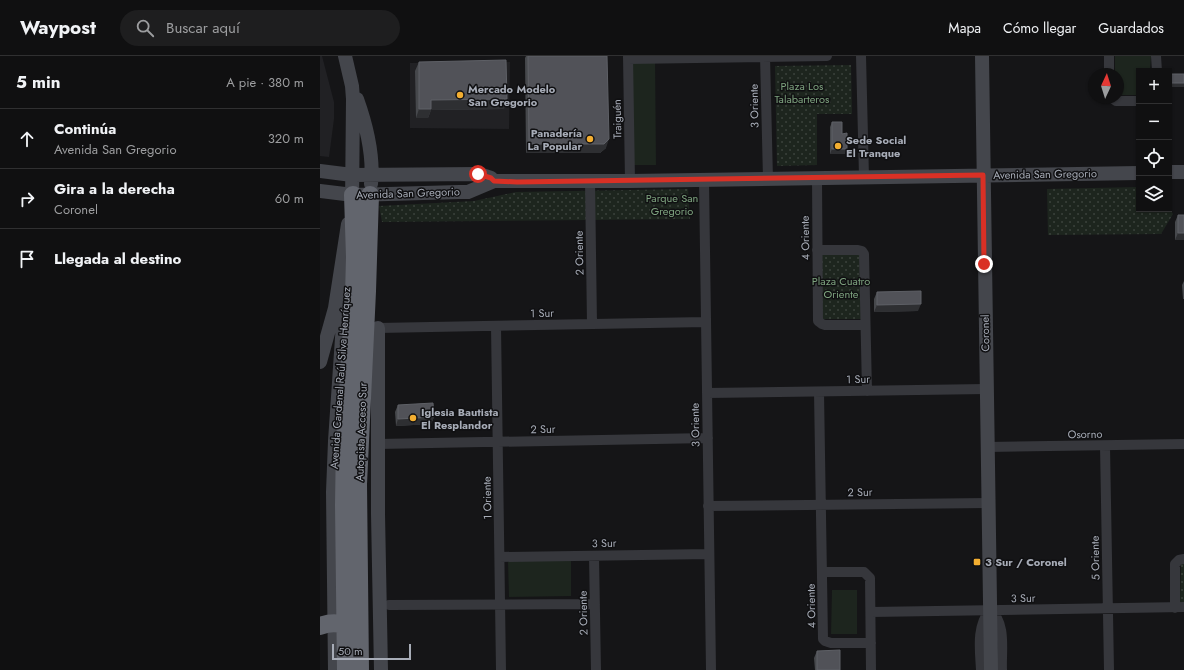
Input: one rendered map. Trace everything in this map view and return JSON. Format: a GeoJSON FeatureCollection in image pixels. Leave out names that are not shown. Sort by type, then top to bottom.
{"type":"FeatureCollection","features":[{"type":"Feature","properties":{"kind":"highway","name":"Autopista Acceso Sur"},"geometry":{"type":"LineString","coordinates":[[360,670],[358,477],[369,238],[361,195]]}},
{"type":"Feature","properties":{"kind":"highway","name":"Autopista Acceso Sur"},"geometry":{"type":"LineString","coordinates":[[346,670],[344,505],[345,441],[354,296],[354,242],[361,195]]}},
{"type":"Feature","properties":{"kind":"highway"},"geometry":{"type":"LineString","coordinates":[[369,238],[374,274],[378,328]]}},
{"type":"Feature","properties":{"kind":"highway"},"geometry":{"type":"LineString","coordinates":[[320,626],[338,623],[350,626],[356,630],[367,643],[370,662]]}},
{"type":"Feature","properties":{"kind":"main road","name":"Avenida Cardenal Raúl Silva Henríquez"},"geometry":{"type":"LineString","coordinates":[[320,362],[322,346],[338,292],[361,195],[372,175],[372,156],[369,140],[362,112],[352,86],[345,56]]}},
{"type":"Feature","properties":{"kind":"main road","name":"Coronel"},"geometry":{"type":"LineString","coordinates":[[982,56],[991,670]]}},
{"type":"Feature","properties":{"kind":"main road","name":"Avenida Cardenal Raúl Silva Henríquez"},"geometry":{"type":"LineString","coordinates":[[334,670],[334,466],[361,195],[352,175],[354,112],[352,86]]}},
{"type":"Feature","properties":{"kind":"main road","name":"Avenida San Gregorio"},"geometry":{"type":"LineString","coordinates":[[320,171],[352,175],[478,174],[491,178],[494,181]]}},
{"type":"Feature","properties":{"kind":"main road","name":"Avenida San Gregorio"},"geometry":{"type":"LineString","coordinates":[[320,191],[361,195],[464,192],[474,190],[494,181],[630,181],[1136,173]]}},
{"type":"Feature","properties":{"kind":"main road"},"geometry":{"type":"LineString","coordinates":[[378,328],[378,514],[381,670]]}},
{"type":"Feature","properties":{"kind":"main road"},"geometry":{"type":"LineString","coordinates":[[378,514],[386,565],[389,606],[390,670]]}},
{"type":"Feature","properties":{"kind":"street"},"geometry":{"type":"LineString","coordinates":[[628,58],[827,56]]}},
{"type":"Feature","properties":{"kind":"street"},"geometry":{"type":"LineString","coordinates":[[862,56],[864,177]]}},
{"type":"Feature","properties":{"kind":"street"},"geometry":{"type":"LineString","coordinates":[[1109,56],[1109,68]]}},
{"type":"Feature","properties":{"kind":"street"},"geometry":{"type":"LineString","coordinates":[[1156,56],[1157,68]]}},
{"type":"Feature","properties":{"kind":"street","name":"3 Oriente"},"geometry":{"type":"LineString","coordinates":[[765,57],[768,178]]}},
{"type":"Feature","properties":{"kind":"street","name":"Traiguén"},"geometry":{"type":"LineString","coordinates":[[628,58],[630,181]]}},
{"type":"Feature","properties":{"kind":"street"},"geometry":{"type":"LineString","coordinates":[[1124,101],[1136,101]]}},
{"type":"Feature","properties":{"kind":"street","name":"4 Oriente"},"geometry":{"type":"LineString","coordinates":[[817,178],[818,321],[825,325],[865,325]]}},
{"type":"Feature","properties":{"kind":"street","name":"3 Oriente"},"geometry":{"type":"LineString","coordinates":[[704,180],[711,670]]}},
{"type":"Feature","properties":{"kind":"street","name":"2 Oriente"},"geometry":{"type":"LineString","coordinates":[[590,181],[592,324]]}},
{"type":"Feature","properties":{"kind":"street"},"geometry":{"type":"LineString","coordinates":[[817,250],[858,250],[862,252],[864,256],[867,391]]}},
{"type":"Feature","properties":{"kind":"street","name":"1 Sur"},"geometry":{"type":"LineString","coordinates":[[378,328],[706,322]]}},
{"type":"Feature","properties":{"kind":"street","name":"1 Oriente"},"geometry":{"type":"LineString","coordinates":[[496,326],[501,670]]}},
{"type":"Feature","properties":{"kind":"street","name":"1 Sur"},"geometry":{"type":"LineString","coordinates":[[707,393],[986,389]]}},
{"type":"Feature","properties":{"kind":"street","name":"4 Oriente"},"geometry":{"type":"LineString","coordinates":[[819,392],[823,635],[825,641],[831,643],[871,643]]}},
{"type":"Feature","properties":{"kind":"street","name":"2 Sur"},"geometry":{"type":"LineString","coordinates":[[378,444],[708,438]]}},
{"type":"Feature","properties":{"kind":"street","name":"Osorno"},"geometry":{"type":"LineString","coordinates":[[987,447],[1184,444]]}},
{"type":"Feature","properties":{"kind":"street","name":"5 Oriente"},"geometry":{"type":"LineString","coordinates":[[1105,446],[1109,670]]}},
{"type":"Feature","properties":{"kind":"street","name":"2 Sur"},"geometry":{"type":"LineString","coordinates":[[708,506],[988,503]]}},
{"type":"Feature","properties":{"kind":"street","name":"3 Sur"},"geometry":{"type":"LineString","coordinates":[[500,557],[709,554]]}},
{"type":"Feature","properties":{"kind":"street","name":"2 Oriente"},"geometry":{"type":"LineString","coordinates":[[594,556],[596,670]]}},
{"type":"Feature","properties":{"kind":"street","name":"3 Sur"},"geometry":{"type":"LineString","coordinates":[[871,612],[1179,608],[1175,564],[1179,560],[1184,560]]}},
{"type":"Feature","properties":{"kind":"street","name":"4 Oriente"},"geometry":{"type":"LineString","coordinates":[[822,572],[860,572],[867,574],[870,581],[871,670]]}},
{"type":"Feature","properties":{"kind":"street"},"geometry":{"type":"LineString","coordinates":[[389,606],[595,604]]}},
{"type":"Feature","properties":{"kind":"street"},"geometry":{"type":"LineString","coordinates":[[990,610],[996,616],[1000,625],[1002,670]]}},
{"type":"Feature","properties":{"kind":"street","name":"Coronel"},"geometry":{"type":"LineString","coordinates":[[981,670],[981,629],[984,618],[990,610]]}},
{"type":"Feature","properties":{"kind":"shaded area"},"geometry":{"type":"Polygon","coordinates":[[[320,56],[322,56],[334,102],[334,119],[329,157],[320,156],[320,56]]]}},
{"type":"Feature","properties":{"kind":"shaded area","name":"Mercado Modelo San Gregorio"},"geometry":{"type":"Polygon","coordinates":[[[510,62],[509,129],[410,128],[410,63],[510,62]]]}},
{"type":"Feature","properties":{"kind":"green space"},"geometry":{"type":"Polygon","coordinates":[[[632,56],[655,56],[656,165],[633,165],[632,56]]]}},
{"type":"Feature","properties":{"kind":"green space"},"geometry":{"type":"Polygon","coordinates":[[[1115,56],[1151,56],[1150,68],[1136,68],[1136,95],[1124,95],[1124,68],[1115,68],[1115,56]]]}},
{"type":"Feature","properties":{"kind":"green space","name":"Plaza Los Talabarteros"},"geometry":{"type":"Polygon","coordinates":[[[851,65],[852,114],[817,114],[817,165],[777,166],[775,66],[851,65]]]}},
{"type":"Feature","properties":{"kind":"green space"},"geometry":{"type":"Polygon","coordinates":[[[1136,187],[1136,212],[1172,212],[1173,214],[1161,234],[1048,235],[1047,189],[1136,187]]]}},
{"type":"Feature","properties":{"kind":"green space","name":"Parque San Gregorio"},"geometry":{"type":"Polygon","coordinates":[[[688,189],[690,219],[382,222],[379,206],[474,201],[516,192],[688,189]]]}},
{"type":"Feature","properties":{"kind":"green space","name":"Plaza Cuatro Oriente"},"geometry":{"type":"Polygon","coordinates":[[[822,252],[857,252],[860,256],[861,319],[821,319],[822,252]]]}},
{"type":"Feature","properties":{"kind":"green space"},"geometry":{"type":"Polygon","coordinates":[[[571,560],[571,596],[509,597],[508,561],[571,560]]]}},
{"type":"Feature","properties":{"kind":"green space"},"geometry":{"type":"Polygon","coordinates":[[[1181,563],[1184,563],[1184,602],[1180,602],[1181,563]]]}},
{"type":"Feature","properties":{"kind":"green space"},"geometry":{"type":"Polygon","coordinates":[[[832,590],[857,590],[857,634],[831,634],[832,590]]]}},
{"type":"Feature","properties":{"kind":"building"},"geometry":{"type":"Polygon","coordinates":[[[528,56],[607,56],[609,139],[604,144],[529,144],[528,56]]]}},
{"type":"Feature","properties":{"kind":"building"},"geometry":{"type":"Polygon","coordinates":[[[506,60],[507,99],[431,100],[431,109],[419,109],[419,62],[506,60]]]}},
{"type":"Feature","properties":{"kind":"building"},"geometry":{"type":"Polygon","coordinates":[[[1172,74],[1184,74],[1184,83],[1172,83],[1172,74]]]}},
{"type":"Feature","properties":{"kind":"building","name":"Sede Social El Tranque"},"geometry":{"type":"Polygon","coordinates":[[[832,122],[842,122],[842,134],[847,133],[847,149],[832,149],[832,122]]]}},
{"type":"Feature","properties":{"kind":"building"},"geometry":{"type":"Polygon","coordinates":[[[1178,215],[1184,215],[1184,233],[1178,233],[1178,215]]]}},
{"type":"Feature","properties":{"kind":"building"},"geometry":{"type":"Polygon","coordinates":[[[921,291],[921,304],[877,305],[877,292],[921,291]]]}},
{"type":"Feature","properties":{"kind":"building"},"geometry":{"type":"Polygon","coordinates":[[[433,403],[434,417],[398,419],[398,405],[433,403]]]}},
{"type":"Feature","properties":{"kind":"building"},"geometry":{"type":"Polygon","coordinates":[[[840,650],[840,670],[817,670],[817,651],[840,650]]]}},
{"type":"Feature","properties":{"kind":"place","name":"Mercado Modelo San Gregorio"},"geometry":{"type":"Point","coordinates":[460,95]}},
{"type":"Feature","properties":{"kind":"place","name":"Panadería La Popular"},"geometry":{"type":"Point","coordinates":[590,139]}},
{"type":"Feature","properties":{"kind":"place","name":"Sede Social El Tranque"},"geometry":{"type":"Point","coordinates":[838,146]}},
{"type":"Feature","properties":{"kind":"place","name":"Iglesia Bautista El Resplandor"},"geometry":{"type":"Point","coordinates":[413,418]}},
{"type":"Feature","properties":{"kind":"place","name":"3 Sur / Coronel"},"geometry":{"type":"Point","coordinates":[977,562]}},
{"type":"Feature","properties":{"kind":"route"},"geometry":{"type":"LineString","coordinates":[[478,174],[491,178],[494,181],[517,182],[983,175],[984,264]]}}]}
